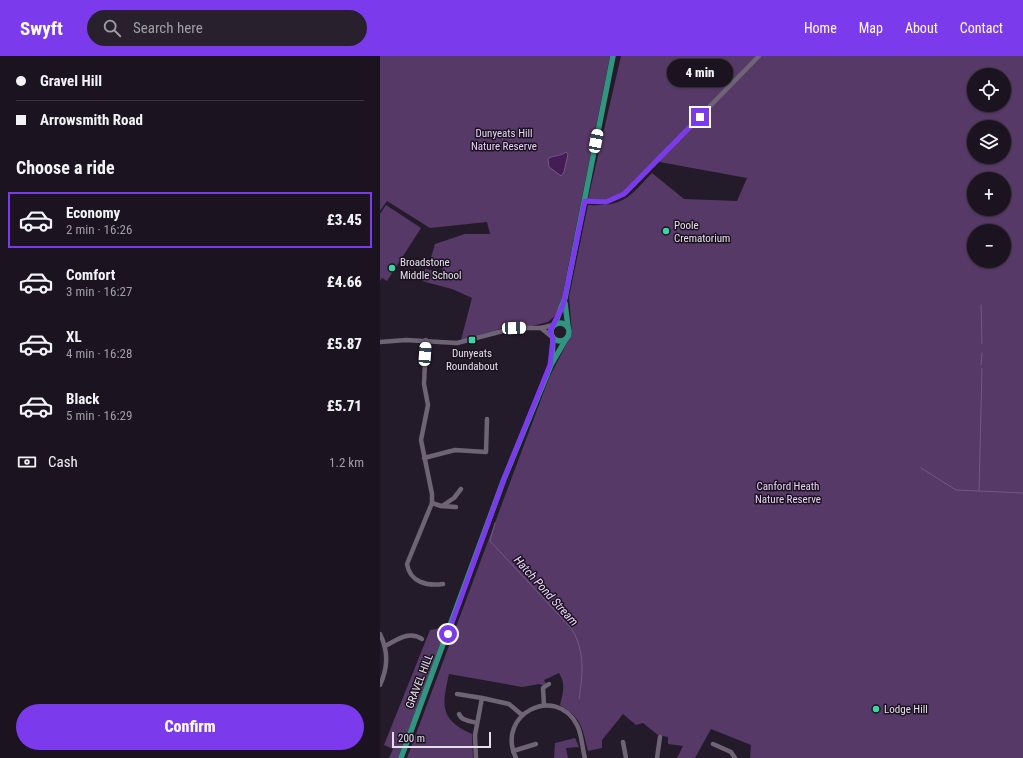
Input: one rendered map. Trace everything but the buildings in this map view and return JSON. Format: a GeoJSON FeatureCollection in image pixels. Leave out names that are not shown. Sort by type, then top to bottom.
{"type":"FeatureCollection","features":[{"type":"Feature","properties":{"kind":"main road"},"geometry":{"type":"LineString","coordinates":[[565,298],[569,333],[566,339],[558,341],[552,338],[550,331],[565,298],[613,56]]}},
{"type":"Feature","properties":{"kind":"main road"},"geometry":{"type":"LineString","coordinates":[[554,325],[561,323],[568,327]]}},
{"type":"Feature","properties":{"kind":"main road","name":"GRAVEL HILL"},"geometry":{"type":"LineString","coordinates":[[550,365],[552,338]]}},
{"type":"Feature","properties":{"kind":"main road","name":"GRAVEL HILL"},"geometry":{"type":"LineString","coordinates":[[401,758],[504,479],[550,365],[566,339]]}},
{"type":"Feature","properties":{"kind":"street"},"geometry":{"type":"LineString","coordinates":[[585,201],[606,202],[624,194],[759,56]]}},
{"type":"Feature","properties":{"kind":"street"},"geometry":{"type":"LineString","coordinates":[[380,342],[426,340],[457,343],[514,328],[542,328],[554,325]]}},
{"type":"Feature","properties":{"kind":"street"},"geometry":{"type":"LineString","coordinates":[[542,328],[552,338]]}},
{"type":"Feature","properties":{"kind":"street"},"geometry":{"type":"LineString","coordinates":[[426,340],[424,379],[428,405],[421,440],[432,494],[432,503],[410,556],[408,569],[415,578],[426,585],[443,584]]}},
{"type":"Feature","properties":{"kind":"street"},"geometry":{"type":"LineString","coordinates":[[424,458],[455,450],[486,452],[487,419]]}},
{"type":"Feature","properties":{"kind":"street"},"geometry":{"type":"LineString","coordinates":[[442,506],[454,498],[461,489]]}},
{"type":"Feature","properties":{"kind":"street"},"geometry":{"type":"LineString","coordinates":[[432,503],[442,506],[456,507]]}},
{"type":"Feature","properties":{"kind":"street"},"geometry":{"type":"LineString","coordinates":[[380,634],[385,646],[386,669],[380,685]]}},
{"type":"Feature","properties":{"kind":"street"},"geometry":{"type":"LineString","coordinates":[[385,646],[410,634],[417,635],[422,639]]}},
{"type":"Feature","properties":{"kind":"street"},"geometry":{"type":"LineString","coordinates":[[544,705],[543,688],[549,684]]}},
{"type":"Feature","properties":{"kind":"street"},"geometry":{"type":"LineString","coordinates":[[457,694],[509,704],[522,715]]}},
{"type":"Feature","properties":{"kind":"street"},"geometry":{"type":"LineString","coordinates":[[476,758],[475,735],[482,698]]}},
{"type":"Feature","properties":{"kind":"street"},"geometry":{"type":"LineString","coordinates":[[516,758],[511,745],[512,732],[516,721],[533,708],[544,705],[562,710],[574,720],[579,732],[585,758]]}},
{"type":"Feature","properties":{"kind":"street"},"geometry":{"type":"LineString","coordinates":[[459,714],[466,721],[477,723]]}},
{"type":"Feature","properties":{"kind":"street"},"geometry":{"type":"LineString","coordinates":[[657,758],[662,740]]}},
{"type":"Feature","properties":{"kind":"street"},"geometry":{"type":"LineString","coordinates":[[623,742],[626,758]]}},
{"type":"Feature","properties":{"kind":"street"},"geometry":{"type":"LineString","coordinates":[[513,751],[536,744]]}},
{"type":"Feature","properties":{"kind":"street"},"geometry":{"type":"LineString","coordinates":[[713,744],[717,748],[731,752],[735,758]]}},
{"type":"Feature","properties":{"kind":"green space","name":"Dunyeats Hill Nature Reserve"},"geometry":{"type":"Polygon","coordinates":[[[380,56],[610,56],[561,303],[556,315],[548,322],[532,326],[511,326],[461,340],[472,298],[452,289],[422,281],[425,269],[442,273],[443,265],[430,261],[435,244],[465,234],[490,234],[487,222],[430,228],[387,201],[380,211],[380,56]]]}},
{"type":"Feature","properties":{"kind":"green space","name":"Canford Heath Nature Reserve"},"geometry":{"type":"Polygon","coordinates":[[[621,56],[1023,56],[1023,758],[750,758],[751,745],[711,729],[695,758],[677,758],[683,746],[668,744],[668,737],[658,735],[643,723],[636,725],[623,714],[602,740],[602,748],[588,751],[583,730],[577,720],[568,710],[560,705],[563,693],[563,681],[559,673],[544,680],[546,684],[544,686],[539,684],[522,687],[449,674],[444,703],[448,717],[461,728],[472,734],[473,758],[407,758],[549,378],[572,333],[569,297],[588,205],[610,204],[625,199],[652,173],[684,199],[737,201],[747,178],[654,161],[621,194],[606,200],[588,199],[621,56]]]}},
{"type":"Feature","properties":{"kind":"green space","name":"Broadstone Middle School"},"geometry":{"type":"Polygon","coordinates":[[[386,205],[421,228],[387,281],[382,278],[380,281],[380,214],[386,205]]]}},
{"type":"Feature","properties":{"kind":"green space"},"geometry":{"type":"Polygon","coordinates":[[[447,627],[398,758],[389,758],[393,749],[384,745],[430,630],[447,627]]]}},
{"type":"Feature","properties":{"kind":"green space"},"geometry":{"type":"Polygon","coordinates":[[[575,738],[579,747],[566,748],[568,758],[554,758],[555,743],[575,738]]]}},
{"type":"Feature","properties":{"kind":"shaded area"},"geometry":{"type":"Polygon","coordinates":[[[566,152],[568,154],[564,172],[561,176],[549,167],[548,159],[566,152]]]}},
{"type":"Feature","properties":{"kind":"waterway"},"geometry":{"type":"LineString","coordinates":[[981,305],[982,344]]}},
{"type":"Feature","properties":{"kind":"waterway"},"geometry":{"type":"LineString","coordinates":[[981,365],[982,353]]}},
{"type":"Feature","properties":{"kind":"waterway"},"geometry":{"type":"LineString","coordinates":[[979,491],[982,368]]}},
{"type":"Feature","properties":{"kind":"waterway"},"geometry":{"type":"LineString","coordinates":[[921,468],[956,490],[1023,493]]}},
{"type":"Feature","properties":{"kind":"waterway","name":"Hatch Pond Stream"},"geometry":{"type":"LineString","coordinates":[[495,523],[490,541],[572,629],[579,646],[582,663],[579,699]]}},
{"type":"Feature","properties":{"kind":"place","name":"Poole Crematorium"},"geometry":{"type":"Point","coordinates":[666,231]}},
{"type":"Feature","properties":{"kind":"place","name":"Broadstone Middle School"},"geometry":{"type":"Point","coordinates":[392,268]}},
{"type":"Feature","properties":{"kind":"place","name":"Dunyeats Roundabout"},"geometry":{"type":"Point","coordinates":[472,340]}},
{"type":"Feature","properties":{"kind":"place","name":"Lodge Hill"},"geometry":{"type":"Point","coordinates":[876,709]}},
{"type":"Feature","properties":{"kind":"route"},"geometry":{"type":"LineString","coordinates":[[448,634],[504,479],[550,365],[553,353],[553,339],[550,331],[555,324],[563,306],[585,201],[606,202],[624,194],[700,117]]}}]}
